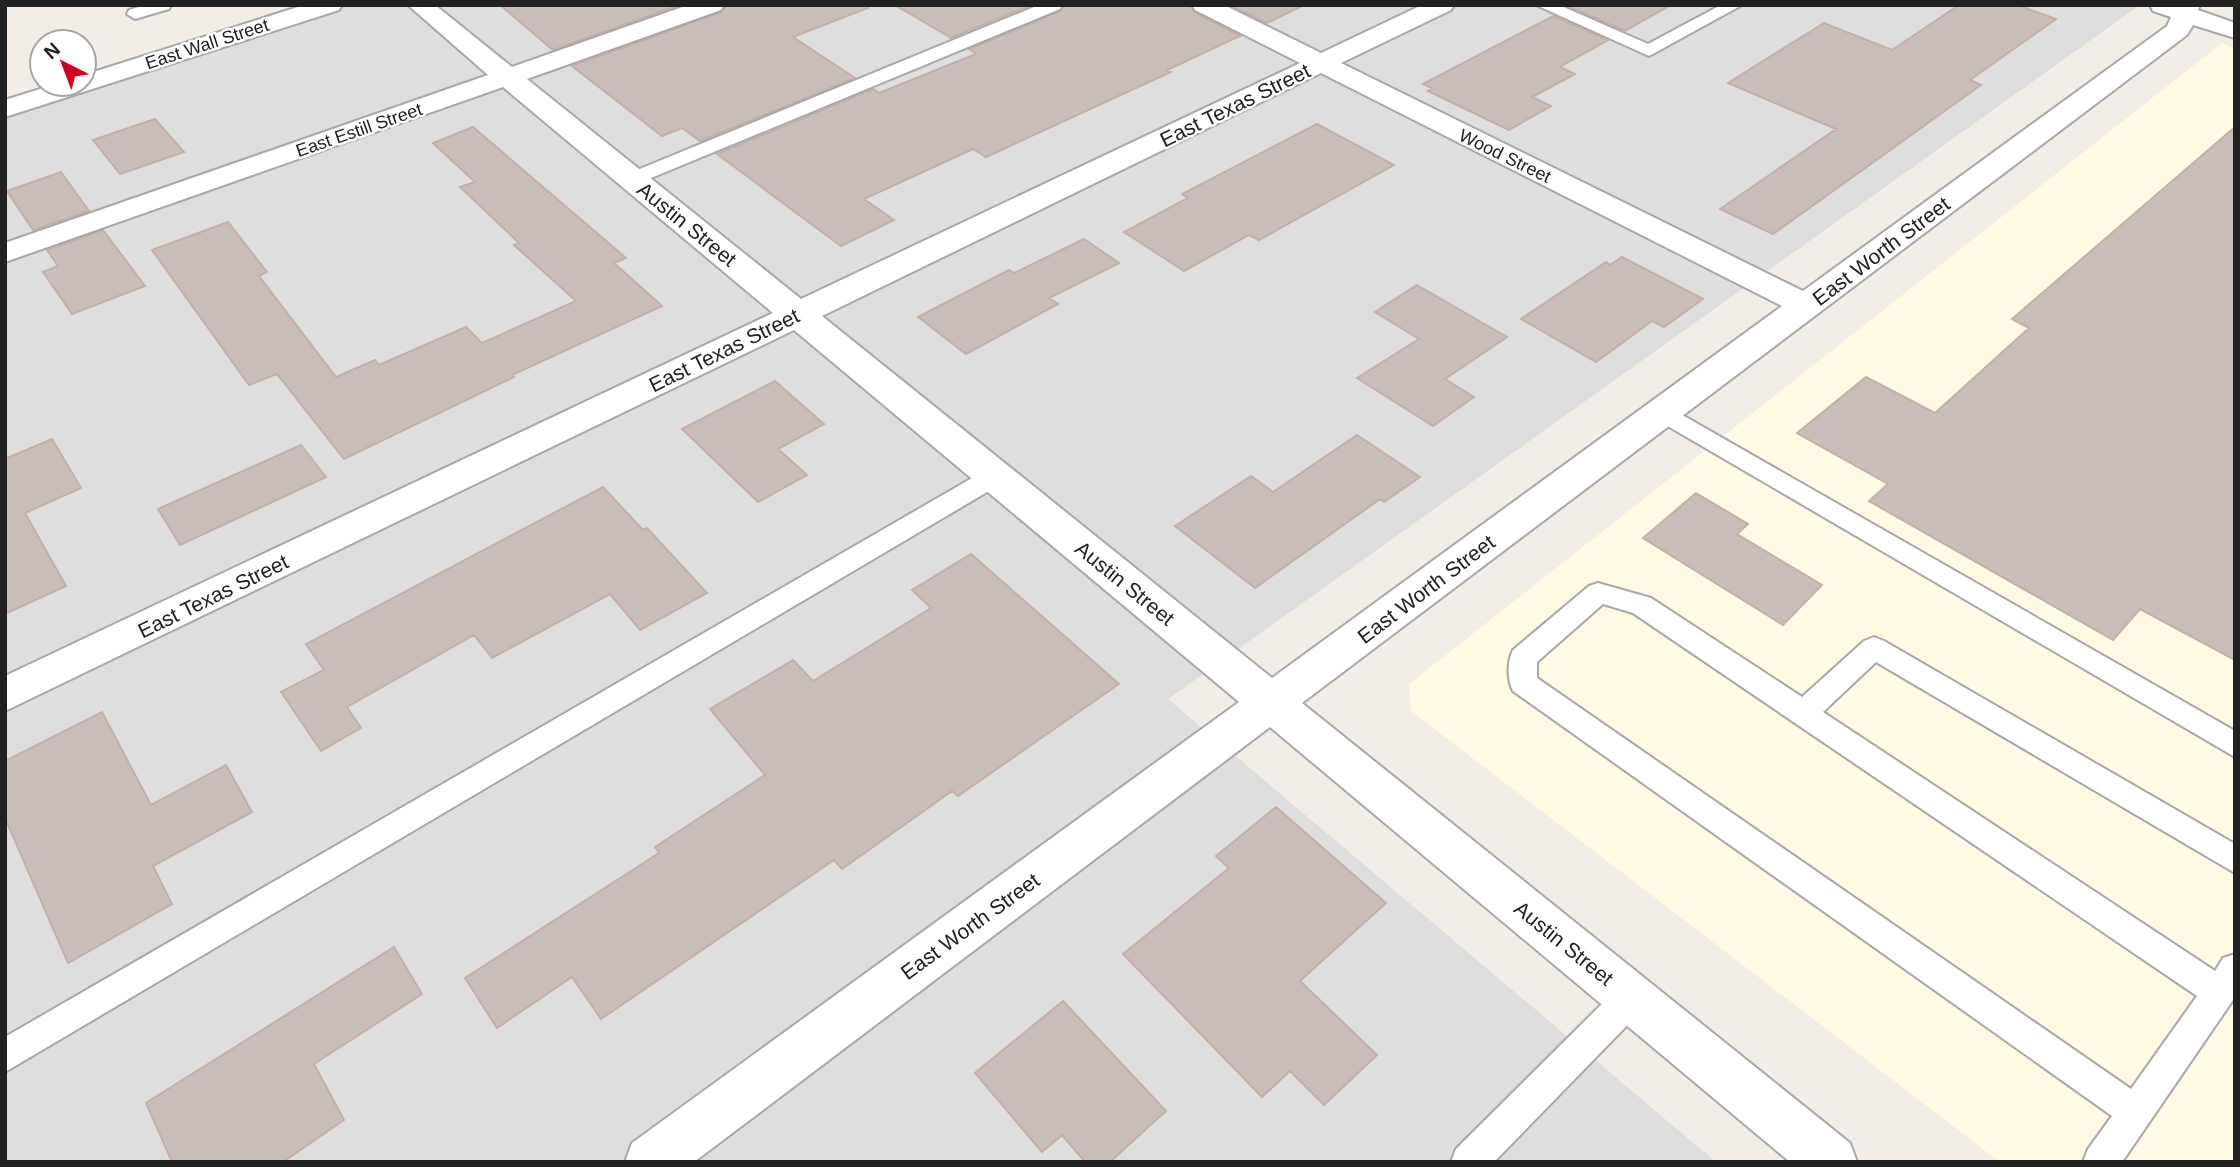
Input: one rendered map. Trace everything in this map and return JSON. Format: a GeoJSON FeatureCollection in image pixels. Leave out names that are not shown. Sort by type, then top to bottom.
{"type":"FeatureCollection","features":[{"type":"Feature","properties":{"kind":"street","name":"East Wall Street"},"geometry":{"type":"LineString","coordinates":[[98,80],[330,5]]}},
{"type":"Feature","properties":{"kind":"street","name":"Austin Street"},"geometry":{"type":"LineString","coordinates":[[420,5],[1831,1162]]}},
{"type":"Feature","properties":{"kind":"street","name":"East Estill Street"},"geometry":{"type":"LineString","coordinates":[[5,253],[712,5]]}},
{"type":"Feature","properties":{"kind":"street","name":"Wood Street"},"geometry":{"type":"LineString","coordinates":[[1204,5],[1807,306]]}},
{"type":"Feature","properties":{"kind":"street","name":"East Texas Street"},"geometry":{"type":"LineString","coordinates":[[5,695],[1442,5]]}},
{"type":"Feature","properties":{"kind":"street"},"geometry":{"type":"LineString","coordinates":[[2177,8],[2235,31]]}},
{"type":"Feature","properties":{"kind":"street","name":"East Worth Street"},"geometry":{"type":"LineString","coordinates":[[651,1162],[2178,30],[2177,8]]}},
{"type":"Feature","properties":{"kind":"street","name":"East Wall Street"},"geometry":{"type":"LineString","coordinates":[[5,109],[40,98]]}},
{"type":"Feature","properties":{"kind":"lane"},"geometry":{"type":"LineString","coordinates":[[135,14],[163,5]]}},
{"type":"Feature","properties":{"kind":"lane"},"geometry":{"type":"LineString","coordinates":[[632,179],[1054,5]]}},
{"type":"Feature","properties":{"kind":"lane"},"geometry":{"type":"LineString","coordinates":[[1544,5],[1649,51],[1734,5]]}},
{"type":"Feature","properties":{"kind":"lane"},"geometry":{"type":"LineString","coordinates":[[1662,414],[2235,745]]}},
{"type":"Feature","properties":{"kind":"lane"},"geometry":{"type":"LineString","coordinates":[[5,1056],[995,477]]}},
{"type":"Feature","properties":{"kind":"lane"},"geometry":{"type":"LineString","coordinates":[[2101,1162],[2227,980],[1803,713],[1642,605],[1598,593],[1523,658],[1522,683],[2135,1112]]}},
{"type":"Feature","properties":{"kind":"lane"},"geometry":{"type":"LineString","coordinates":[[1803,713],[1874,648],[2235,860]]}},
{"type":"Feature","properties":{"kind":"lane"},"geometry":{"type":"LineString","coordinates":[[1469,1162],[1631,998]]}},
{"type":"Feature","properties":{"kind":"shaded area"},"geometry":{"type":"Polygon","coordinates":[[[350,5],[2140,5],[1168,699],[1716,1162],[5,1162],[5,115],[58,98],[98,98],[98,85],[350,5]]]}},
{"type":"Feature","properties":{"kind":"shaded area"},"geometry":{"type":"Polygon","coordinates":[[[2222,43],[2235,48],[2235,1162],[2000,1162],[1411,711],[1409,684],[2222,43]]]}},
{"type":"Feature","properties":{"kind":"building"},"geometry":{"type":"Polygon","coordinates":[[[500,5],[679,5],[553,50],[500,5]]]}},
{"type":"Feature","properties":{"kind":"building"},"geometry":{"type":"Polygon","coordinates":[[[726,5],[867,5],[868,8],[793,37],[855,78],[700,141],[682,128],[662,136],[572,66],[722,12],[726,5]]]}},
{"type":"Feature","properties":{"kind":"building"},"geometry":{"type":"Polygon","coordinates":[[[895,5],[1031,5],[951,38],[895,5]]]}},
{"type":"Feature","properties":{"kind":"building"},"geometry":{"type":"Polygon","coordinates":[[[1064,5],[1190,5],[1194,12],[1240,36],[1167,70],[1171,72],[986,157],[973,149],[864,199],[894,220],[841,246],[717,154],[873,89],[879,93],[976,54],[969,49],[1061,11],[1064,5]]]}},
{"type":"Feature","properties":{"kind":"building"},"geometry":{"type":"Polygon","coordinates":[[[1230,5],[1304,5],[1267,23],[1230,5]]]}},
{"type":"Feature","properties":{"kind":"building"},"geometry":{"type":"Polygon","coordinates":[[[1671,5],[1625,31],[1570,7],[1671,5]]]}},
{"type":"Feature","properties":{"kind":"building"},"geometry":{"type":"Polygon","coordinates":[[[1959,5],[2017,5],[2056,19],[1970,80],[1981,85],[1773,234],[1720,209],[1836,129],[1728,83],[1824,23],[1892,50],[1959,5]]]}},
{"type":"Feature","properties":{"kind":"building"},"geometry":{"type":"Polygon","coordinates":[[[1553,16],[1608,40],[1560,67],[1575,74],[1532,97],[1551,106],[1509,130],[1428,91],[1432,88],[1423,84],[1553,16]]]}},
{"type":"Feature","properties":{"kind":"building"},"geometry":{"type":"Polygon","coordinates":[[[155,119],[184,152],[120,174],[93,140],[155,119]]]}},
{"type":"Feature","properties":{"kind":"building"},"geometry":{"type":"Polygon","coordinates":[[[1317,124],[1394,165],[1259,240],[1249,235],[1184,271],[1124,232],[1188,198],[1182,194],[1317,124]]]}},
{"type":"Feature","properties":{"kind":"building"},"geometry":{"type":"Polygon","coordinates":[[[473,127],[626,258],[614,263],[662,306],[512,375],[514,377],[344,459],[277,374],[249,385],[152,250],[228,222],[267,272],[259,276],[336,377],[375,360],[379,365],[466,327],[482,343],[576,301],[514,245],[519,243],[460,187],[475,182],[433,143],[473,127]]]}},
{"type":"Feature","properties":{"kind":"building"},"geometry":{"type":"Polygon","coordinates":[[[2235,127],[2235,660],[2140,609],[2113,640],[1869,501],[1888,484],[1797,433],[1866,377],[1935,413],[2029,328],[2012,319],[2235,127]]]}},
{"type":"Feature","properties":{"kind":"building"},"geometry":{"type":"Polygon","coordinates":[[[61,172],[89,211],[33,230],[7,191],[61,172]]]}},
{"type":"Feature","properties":{"kind":"building"},"geometry":{"type":"Polygon","coordinates":[[[103,230],[145,286],[72,314],[43,272],[58,266],[47,250],[103,230]]]}},
{"type":"Feature","properties":{"kind":"building"},"geometry":{"type":"Polygon","coordinates":[[[1084,239],[1119,263],[1049,298],[1058,304],[966,354],[918,317],[1009,270],[1014,273],[1084,239]]]}},
{"type":"Feature","properties":{"kind":"building"},"geometry":{"type":"Polygon","coordinates":[[[1622,257],[1703,299],[1664,327],[1652,321],[1596,362],[1521,319],[1606,262],[1610,265],[1622,257]]]}},
{"type":"Feature","properties":{"kind":"building"},"geometry":{"type":"Polygon","coordinates":[[[1417,285],[1507,337],[1445,379],[1474,397],[1433,426],[1357,378],[1419,339],[1375,312],[1417,285]]]}},
{"type":"Feature","properties":{"kind":"building"},"geometry":{"type":"Polygon","coordinates":[[[775,381],[824,424],[778,449],[807,475],[758,502],[682,429],[775,381]]]}},
{"type":"Feature","properties":{"kind":"building"},"geometry":{"type":"Polygon","coordinates":[[[1357,435],[1420,477],[1384,502],[1380,499],[1255,588],[1175,526],[1251,476],[1273,492],[1357,435]]]}},
{"type":"Feature","properties":{"kind":"building"},"geometry":{"type":"Polygon","coordinates":[[[52,439],[81,488],[25,513],[66,586],[5,614],[5,459],[52,439]]]}},
{"type":"Feature","properties":{"kind":"building"},"geometry":{"type":"Polygon","coordinates":[[[301,445],[326,477],[180,545],[158,509],[301,445]]]}},
{"type":"Feature","properties":{"kind":"building"},"geometry":{"type":"Polygon","coordinates":[[[603,487],[643,530],[647,528],[707,593],[640,630],[610,594],[492,658],[474,635],[347,707],[361,728],[321,751],[281,692],[324,670],[306,644],[603,487]]]}},
{"type":"Feature","properties":{"kind":"building"},"geometry":{"type":"Polygon","coordinates":[[[1696,493],[1748,524],[1737,534],[1822,585],[1783,625],[1643,538],[1696,493]]]}},
{"type":"Feature","properties":{"kind":"building"},"geometry":{"type":"Polygon","coordinates":[[[971,554],[1119,684],[958,796],[952,791],[842,869],[834,860],[601,1019],[572,977],[497,1028],[465,978],[659,853],[655,847],[765,775],[710,709],[793,660],[813,681],[931,608],[912,590],[971,554]]]}},
{"type":"Feature","properties":{"kind":"building"},"geometry":{"type":"Polygon","coordinates":[[[102,712],[151,805],[226,765],[252,812],[153,866],[172,904],[68,963],[5,818],[5,761],[102,712]]]}},
{"type":"Feature","properties":{"kind":"building"},"geometry":{"type":"Polygon","coordinates":[[[1276,807],[1386,903],[1300,981],[1377,1055],[1324,1105],[1290,1071],[1262,1097],[1123,954],[1229,868],[1216,856],[1276,807]]]}},
{"type":"Feature","properties":{"kind":"building"},"geometry":{"type":"Polygon","coordinates":[[[394,947],[422,994],[314,1064],[344,1120],[283,1162],[172,1162],[146,1103],[394,947]]]}},
{"type":"Feature","properties":{"kind":"building"},"geometry":{"type":"Polygon","coordinates":[[[1063,1001],[1166,1111],[1110,1162],[1085,1162],[1062,1135],[1042,1152],[975,1073],[1063,1001]]]}}]}
